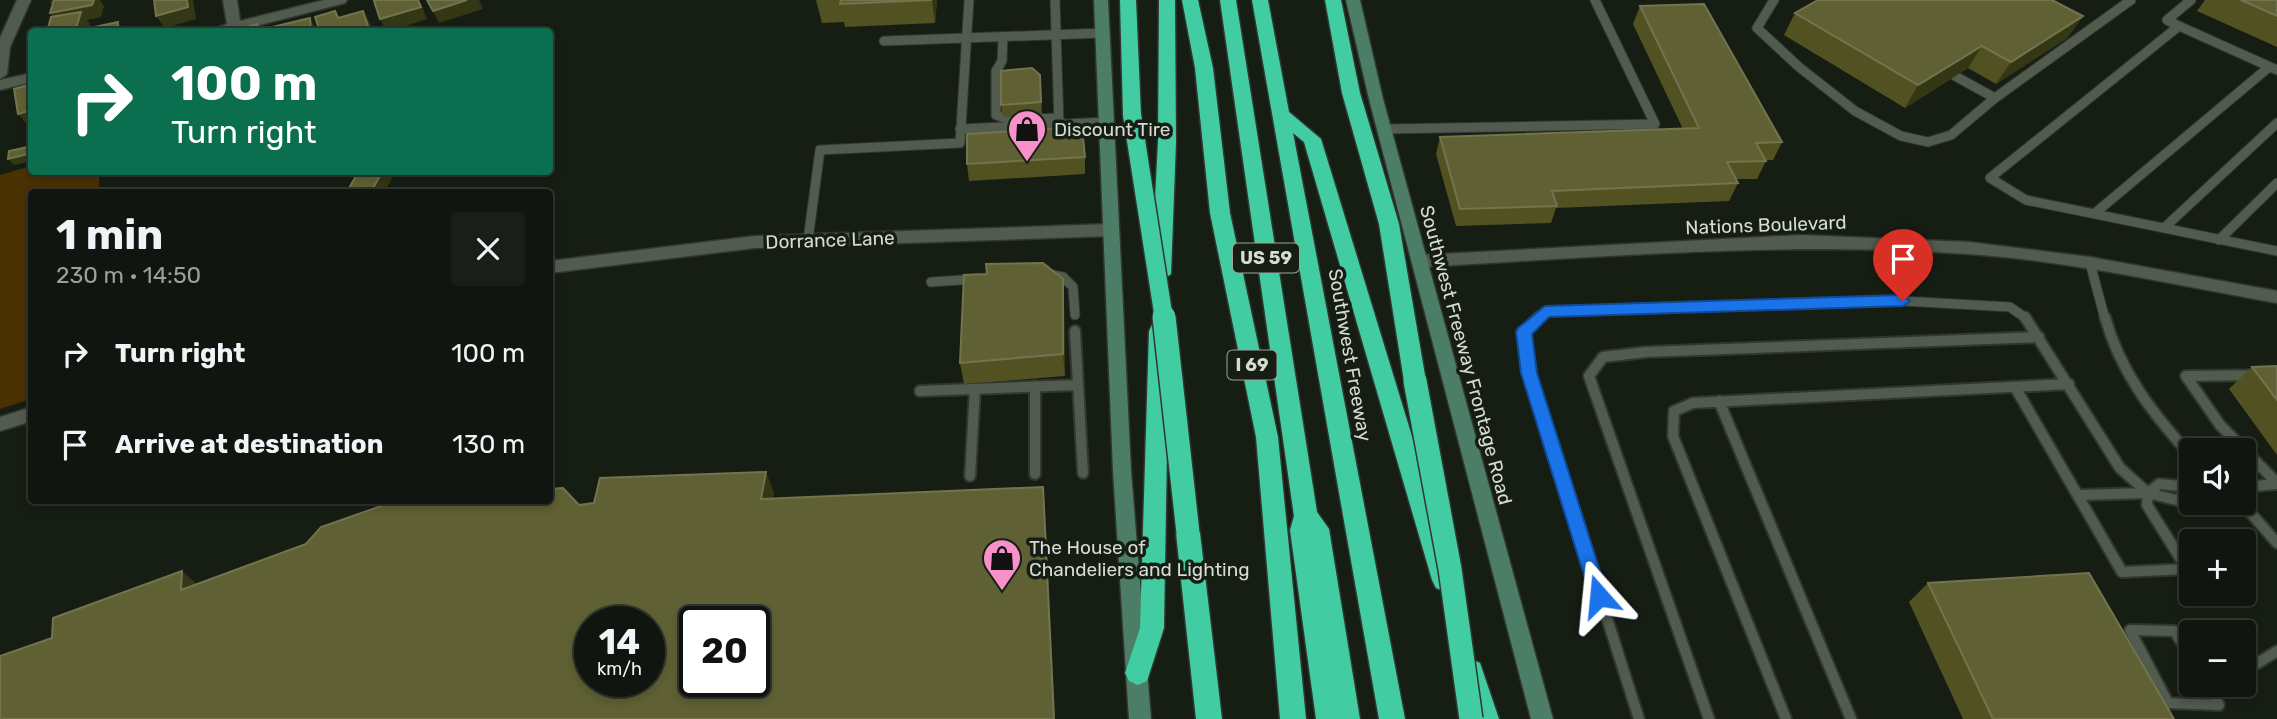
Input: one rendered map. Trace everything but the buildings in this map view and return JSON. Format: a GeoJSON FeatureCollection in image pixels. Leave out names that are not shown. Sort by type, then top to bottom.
{"type":"FeatureCollection","features":[{"type":"Feature","properties":{"kind":"highway"},"geometry":{"type":"LineString","coordinates":[[1128,0],[1132,115],[1170,357],[1209,719]]}},
{"type":"Feature","properties":{"kind":"highway"},"geometry":{"type":"LineString","coordinates":[[1138,673],[1152,628],[1154,431],[1167,142],[1167,0]]}},
{"type":"Feature","properties":{"kind":"highway","name":"I 69"},"geometry":{"type":"LineString","coordinates":[[1190,0],[1205,68],[1220,213],[1266,437],[1293,719]]}},
{"type":"Feature","properties":{"kind":"highway","name":"US 59"},"geometry":{"type":"LineString","coordinates":[[1228,0],[1307,516]]}},
{"type":"Feature","properties":{"kind":"highway","name":"Southwest Freeway"},"geometry":{"type":"LineString","coordinates":[[1260,0],[1392,719]]}},
{"type":"Feature","properties":{"kind":"highway"},"geometry":{"type":"LineString","coordinates":[[1333,0],[1351,93],[1389,224],[1450,569],[1471,719]]}},
{"type":"Feature","properties":{"kind":"highway"},"geometry":{"type":"LineString","coordinates":[[1281,114],[1312,139],[1486,719]]}},
{"type":"Feature","properties":{"kind":"highway"},"geometry":{"type":"LineString","coordinates":[[1307,516],[1302,530],[1329,719]]}},
{"type":"Feature","properties":{"kind":"highway"},"geometry":{"type":"LineString","coordinates":[[1307,516],[1317,529],[1347,719]]}},
{"type":"Feature","properties":{"kind":"main road"},"geometry":{"type":"LineString","coordinates":[[1101,0],[1122,471],[1140,719]]}},
{"type":"Feature","properties":{"kind":"main road","name":"Southwest Freeway Frontage Road"},"geometry":{"type":"LineString","coordinates":[[1353,0],[1542,719]]}},
{"type":"Feature","properties":{"kind":"street"},"geometry":{"type":"LineString","coordinates":[[0,74],[3,47],[24,0]]}},
{"type":"Feature","properties":{"kind":"street"},"geometry":{"type":"LineString","coordinates":[[230,0],[234,26]]}},
{"type":"Feature","properties":{"kind":"street"},"geometry":{"type":"LineString","coordinates":[[227,28],[282,7],[340,0]]}},
{"type":"Feature","properties":{"kind":"street"},"geometry":{"type":"LineString","coordinates":[[0,85],[28,78]]}},
{"type":"Feature","properties":{"kind":"street","name":"Dorrance Lane"},"geometry":{"type":"LineString","coordinates":[[553,267],[755,242],[1111,230]]}},
{"type":"Feature","properties":{"kind":"street","name":"Nations Boulevard"},"geometry":{"type":"LineString","coordinates":[[1421,261],[1801,241],[1969,248],[2090,263],[2277,297]]}},
{"type":"Feature","properties":{"kind":"street"},"geometry":{"type":"LineString","coordinates":[[0,424],[28,415]]}},
{"type":"Feature","properties":{"kind":"lane"},"geometry":{"type":"LineString","coordinates":[[808,240],[820,150],[960,142],[969,0]]}},
{"type":"Feature","properties":{"kind":"lane"},"geometry":{"type":"LineString","coordinates":[[1055,0],[1058,121]]}},
{"type":"Feature","properties":{"kind":"lane"},"geometry":{"type":"LineString","coordinates":[[1385,129],[1655,124],[1595,0]]}},
{"type":"Feature","properties":{"kind":"lane"},"geometry":{"type":"LineString","coordinates":[[1774,0],[1757,28],[1799,67],[1855,111],[1901,135],[1928,142],[1951,135],[1995,98],[2131,0]]}},
{"type":"Feature","properties":{"kind":"lane"},"geometry":{"type":"LineString","coordinates":[[2094,214],[2273,69],[2168,20],[2192,0]]}},
{"type":"Feature","properties":{"kind":"lane"},"geometry":{"type":"LineString","coordinates":[[2179,26],[1990,178],[2026,200],[2277,251]]}},
{"type":"Feature","properties":{"kind":"lane"},"geometry":{"type":"LineString","coordinates":[[2070,30],[2081,35]]}},
{"type":"Feature","properties":{"kind":"lane"},"geometry":{"type":"LineString","coordinates":[[884,41],[1103,33]]}},
{"type":"Feature","properties":{"kind":"lane"},"geometry":{"type":"LineString","coordinates":[[1003,38],[1002,61],[996,71],[996,115],[1010,120],[1107,122]]}},
{"type":"Feature","properties":{"kind":"lane"},"geometry":{"type":"LineString","coordinates":[[1955,76],[1995,98]]}},
{"type":"Feature","properties":{"kind":"lane"},"geometry":{"type":"LineString","coordinates":[[960,129],[1058,121]]}},
{"type":"Feature","properties":{"kind":"lane"},"geometry":{"type":"LineString","coordinates":[[2164,229],[2277,123]]}},
{"type":"Feature","properties":{"kind":"lane"},"geometry":{"type":"LineString","coordinates":[[2219,240],[2277,183]]}},
{"type":"Feature","properties":{"kind":"lane"},"geometry":{"type":"LineString","coordinates":[[2090,263],[2114,350],[2152,413],[2179,443]]}},
{"type":"Feature","properties":{"kind":"lane"},"geometry":{"type":"LineString","coordinates":[[1038,274],[1052,273],[1063,277],[1073,286],[1075,315]]}},
{"type":"Feature","properties":{"kind":"lane"},"geometry":{"type":"LineString","coordinates":[[931,282],[985,278]]}},
{"type":"Feature","properties":{"kind":"lane"},"geometry":{"type":"LineString","coordinates":[[1639,719],[1529,373],[1524,332],[1545,312],[1903,301],[2010,307],[2028,319],[2120,468],[2148,492],[2169,500],[2179,499]]}},
{"type":"Feature","properties":{"kind":"lane"},"geometry":{"type":"LineString","coordinates":[[1075,331],[1083,472]]}},
{"type":"Feature","properties":{"kind":"lane"},"geometry":{"type":"LineString","coordinates":[[1709,719],[1589,376],[1603,356],[1738,348],[2039,337]]}},
{"type":"Feature","properties":{"kind":"lane"},"geometry":{"type":"LineString","coordinates":[[2277,375],[2186,376],[2220,425],[2277,483]]}},
{"type":"Feature","properties":{"kind":"lane"},"geometry":{"type":"LineString","coordinates":[[920,391],[1078,384]]}},
{"type":"Feature","properties":{"kind":"lane"},"geometry":{"type":"LineString","coordinates":[[1786,719],[1673,436],[1674,411],[1693,403],[1719,401],[2069,384]]}},
{"type":"Feature","properties":{"kind":"lane"},"geometry":{"type":"LineString","coordinates":[[1035,386],[1035,474]]}},
{"type":"Feature","properties":{"kind":"lane"},"geometry":{"type":"LineString","coordinates":[[2015,387],[2122,572],[2187,569],[2147,505],[2148,492]]}},
{"type":"Feature","properties":{"kind":"lane"},"geometry":{"type":"LineString","coordinates":[[970,477],[975,389]]}},
{"type":"Feature","properties":{"kind":"lane"},"geometry":{"type":"LineString","coordinates":[[1719,401],[1851,719]]}},
{"type":"Feature","properties":{"kind":"lane"},"geometry":{"type":"LineString","coordinates":[[2256,486],[2277,483]]}},
{"type":"Feature","properties":{"kind":"lane"},"geometry":{"type":"LineString","coordinates":[[2077,495],[2148,492],[2160,484],[2179,486]]}},
{"type":"Feature","properties":{"kind":"lane"},"geometry":{"type":"LineString","coordinates":[[2252,515],[2277,543]]}},
{"type":"Feature","properties":{"kind":"lane"},"geometry":{"type":"LineString","coordinates":[[2179,638],[2174,631],[2130,630],[2168,703],[2219,705],[2215,697]]}},
{"type":"Feature","properties":{"kind":"lane"},"geometry":{"type":"LineString","coordinates":[[2256,664],[2277,651]]}},
{"type":"Feature","properties":{"kind":"shaded area"},"geometry":{"type":"Polygon","coordinates":[[[28,167],[28,175],[99,175],[99,189],[28,189],[28,400],[0,409],[0,175],[28,167]]]}},
{"type":"Feature","properties":{"kind":"place","name":"Discount Tire"},"geometry":{"type":"Point","coordinates":[1027,163]}},
{"type":"Feature","properties":{"kind":"place","name":"The House of Chandeliers and Lighting"},"geometry":{"type":"Point","coordinates":[1002,592]}},
{"type":"Feature","properties":{"kind":"route"},"geometry":{"type":"LineString","coordinates":[[1599,596],[1529,373],[1524,332],[1534,322],[1545,312],[1903,301]]}}]}
